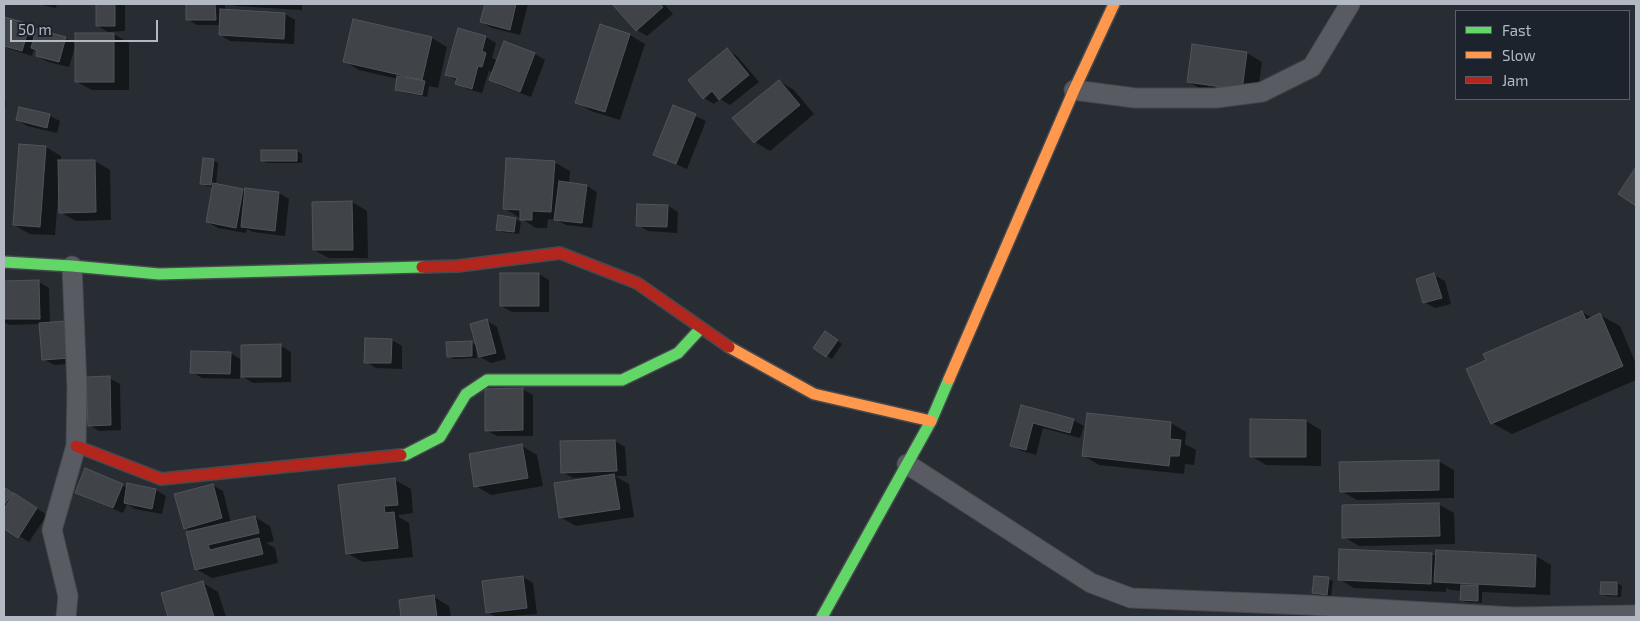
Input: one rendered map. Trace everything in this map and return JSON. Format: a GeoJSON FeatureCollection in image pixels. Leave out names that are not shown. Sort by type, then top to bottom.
{"type":"FeatureCollection","features":[{"type":"Feature","properties":{"kind":"street"},"geometry":{"type":"LineString","coordinates":[[822,617],[931,420],[1074,90],[1114,4]]}},
{"type":"Feature","properties":{"kind":"street"},"geometry":{"type":"LineString","coordinates":[[1074,90],[1135,98],[1216,98],[1262,92],[1312,67],[1350,4]]}},
{"type":"Feature","properties":{"kind":"street"},"geometry":{"type":"LineString","coordinates":[[4,262],[169,274],[458,266],[560,253],[637,283],[732,349],[814,394],[931,420]]}},
{"type":"Feature","properties":{"kind":"street"},"geometry":{"type":"LineString","coordinates":[[66,617],[68,596],[52,530],[76,446],[77,388],[72,266]]}},
{"type":"Feature","properties":{"kind":"street"},"geometry":{"type":"LineString","coordinates":[[76,446],[161,479],[405,455],[440,437],[466,394],[487,380],[622,380],[678,353],[700,328]]}},
{"type":"Feature","properties":{"kind":"street"},"geometry":{"type":"LineString","coordinates":[[907,464],[1091,583],[1131,598],[1308,611],[1514,617],[1636,615]]}},
{"type":"Feature","properties":{"kind":"building"},"geometry":{"type":"Polygon","coordinates":[[[96,4],[115,4],[115,26],[96,26],[96,4]]]}},
{"type":"Feature","properties":{"kind":"building"},"geometry":{"type":"Polygon","coordinates":[[[186,4],[215,4],[216,20],[186,20],[186,4]]]}},
{"type":"Feature","properties":{"kind":"building"},"geometry":{"type":"Polygon","coordinates":[[[485,4],[516,4],[510,30],[480,22],[485,4]]]}},
{"type":"Feature","properties":{"kind":"building"},"geometry":{"type":"Polygon","coordinates":[[[612,4],[660,4],[663,7],[636,31],[612,4]]]}},
{"type":"Feature","properties":{"kind":"building"},"geometry":{"type":"Polygon","coordinates":[[[220,9],[285,13],[284,39],[219,35],[220,9]]]}},
{"type":"Feature","properties":{"kind":"building"},"geometry":{"type":"Polygon","coordinates":[[[4,17],[30,24],[22,51],[4,46],[4,17]]]}},
{"type":"Feature","properties":{"kind":"building"},"geometry":{"type":"Polygon","coordinates":[[[353,19],[432,37],[422,80],[343,62],[353,19]]]}},
{"type":"Feature","properties":{"kind":"building"},"geometry":{"type":"Polygon","coordinates":[[[600,24],[630,34],[605,112],[575,103],[600,24]]]}},
{"type":"Feature","properties":{"kind":"building"},"geometry":{"type":"Polygon","coordinates":[[[458,28],[486,36],[482,51],[486,53],[482,67],[478,66],[472,89],[455,84],[457,78],[445,75],[458,28]]]}},
{"type":"Feature","properties":{"kind":"building"},"geometry":{"type":"Polygon","coordinates":[[[36,29],[66,37],[59,62],[36,56],[37,50],[31,48],[36,29]]]}},
{"type":"Feature","properties":{"kind":"building"},"geometry":{"type":"Polygon","coordinates":[[[75,33],[114,33],[114,82],[75,82],[75,33]]]}},
{"type":"Feature","properties":{"kind":"building"},"geometry":{"type":"Polygon","coordinates":[[[504,41],[535,53],[520,92],[489,80],[504,41]]]}},
{"type":"Feature","properties":{"kind":"building"},"geometry":{"type":"Polygon","coordinates":[[[1192,44],[1247,52],[1242,90],[1187,82],[1192,44]]]}},
{"type":"Feature","properties":{"kind":"building"},"geometry":{"type":"Polygon","coordinates":[[[727,48],[749,75],[719,100],[712,91],[703,99],[688,80],[727,48]]]}},
{"type":"Feature","properties":{"kind":"building"},"geometry":{"type":"Polygon","coordinates":[[[397,76],[425,81],[422,95],[395,90],[397,76]]]}},
{"type":"Feature","properties":{"kind":"building"},"geometry":{"type":"Polygon","coordinates":[[[779,80],[800,105],[754,143],[732,118],[779,80]]]}},
{"type":"Feature","properties":{"kind":"building"},"geometry":{"type":"Polygon","coordinates":[[[673,105],[696,114],[676,164],[653,155],[673,105]]]}},
{"type":"Feature","properties":{"kind":"building"},"geometry":{"type":"Polygon","coordinates":[[[19,107],[50,114],[47,128],[16,120],[19,107]]]}},
{"type":"Feature","properties":{"kind":"building"},"geometry":{"type":"Polygon","coordinates":[[[19,144],[46,146],[40,227],[13,225],[19,144]]]}},
{"type":"Feature","properties":{"kind":"building"},"geometry":{"type":"Polygon","coordinates":[[[261,150],[297,150],[297,161],[261,161],[261,150]]]}},
{"type":"Feature","properties":{"kind":"building"},"geometry":{"type":"Polygon","coordinates":[[[203,158],[214,159],[211,185],[200,184],[203,158]]]}},
{"type":"Feature","properties":{"kind":"building"},"geometry":{"type":"Polygon","coordinates":[[[506,158],[555,161],[551,212],[532,211],[532,220],[520,220],[520,210],[503,209],[506,158]]]}},
{"type":"Feature","properties":{"kind":"building"},"geometry":{"type":"Polygon","coordinates":[[[58,160],[95,160],[96,212],[59,213],[58,160]]]}},
{"type":"Feature","properties":{"kind":"building"},"geometry":{"type":"Polygon","coordinates":[[[1636,167],[1636,206],[1618,194],[1636,167]]]}},
{"type":"Feature","properties":{"kind":"building"},"geometry":{"type":"Polygon","coordinates":[[[559,181],[587,185],[582,223],[554,220],[559,181]]]}},
{"type":"Feature","properties":{"kind":"building"},"geometry":{"type":"Polygon","coordinates":[[[213,183],[243,189],[236,228],[206,222],[213,183]]]}},
{"type":"Feature","properties":{"kind":"building"},"geometry":{"type":"Polygon","coordinates":[[[245,188],[279,192],[275,231],[241,227],[245,188]]]}},
{"type":"Feature","properties":{"kind":"building"},"geometry":{"type":"Polygon","coordinates":[[[352,201],[353,250],[313,250],[312,202],[352,201]]]}},
{"type":"Feature","properties":{"kind":"building"},"geometry":{"type":"Polygon","coordinates":[[[637,204],[668,205],[667,227],[636,226],[637,204]]]}},
{"type":"Feature","properties":{"kind":"building"},"geometry":{"type":"Polygon","coordinates":[[[498,215],[516,218],[514,232],[496,230],[498,215]]]}},
{"type":"Feature","properties":{"kind":"building"},"geometry":{"type":"Polygon","coordinates":[[[500,273],[539,273],[539,306],[500,306],[500,273]]]}},
{"type":"Feature","properties":{"kind":"building"},"geometry":{"type":"Polygon","coordinates":[[[1434,273],[1442,298],[1423,303],[1416,279],[1434,273]]]}},
{"type":"Feature","properties":{"kind":"building"},"geometry":{"type":"Polygon","coordinates":[[[39,280],[40,319],[4,319],[4,281],[39,280]]]}},
{"type":"Feature","properties":{"kind":"building"},"geometry":{"type":"Polygon","coordinates":[[[1582,311],[1586,320],[1600,313],[1623,366],[1491,424],[1466,369],[1486,360],[1483,354],[1582,311]]]}},
{"type":"Feature","properties":{"kind":"building"},"geometry":{"type":"Polygon","coordinates":[[[487,319],[496,353],[479,357],[470,324],[487,319]]]}},
{"type":"Feature","properties":{"kind":"building"},"geometry":{"type":"Polygon","coordinates":[[[67,321],[70,358],[42,360],[39,323],[67,321]]]}},
{"type":"Feature","properties":{"kind":"building"},"geometry":{"type":"Polygon","coordinates":[[[825,331],[838,340],[826,357],[813,348],[825,331]]]}},
{"type":"Feature","properties":{"kind":"building"},"geometry":{"type":"Polygon","coordinates":[[[365,338],[392,339],[391,363],[364,363],[365,338]]]}},
{"type":"Feature","properties":{"kind":"building"},"geometry":{"type":"Polygon","coordinates":[[[472,341],[472,356],[447,357],[446,342],[472,341]]]}},
{"type":"Feature","properties":{"kind":"building"},"geometry":{"type":"Polygon","coordinates":[[[281,344],[281,377],[241,377],[241,345],[281,344]]]}},
{"type":"Feature","properties":{"kind":"building"},"geometry":{"type":"Polygon","coordinates":[[[191,351],[231,352],[230,374],[190,373],[191,351]]]}},
{"type":"Feature","properties":{"kind":"building"},"geometry":{"type":"Polygon","coordinates":[[[110,376],[111,425],[88,426],[86,377],[110,376]]]}},
{"type":"Feature","properties":{"kind":"building"},"geometry":{"type":"Polygon","coordinates":[[[523,388],[523,430],[485,431],[485,389],[523,388]]]}},
{"type":"Feature","properties":{"kind":"building"},"geometry":{"type":"Polygon","coordinates":[[[1021,405],[1074,419],[1070,433],[1033,423],[1026,450],[1010,446],[1021,405]]]}},
{"type":"Feature","properties":{"kind":"building"},"geometry":{"type":"Polygon","coordinates":[[[1087,413],[1171,422],[1170,439],[1181,440],[1179,456],[1170,456],[1169,466],[1082,456],[1087,413]]]}},
{"type":"Feature","properties":{"kind":"building"},"geometry":{"type":"Polygon","coordinates":[[[1250,419],[1306,420],[1306,457],[1250,457],[1250,419]]]}},
{"type":"Feature","properties":{"kind":"building"},"geometry":{"type":"Polygon","coordinates":[[[615,440],[617,471],[561,473],[560,441],[615,440]]]}},
{"type":"Feature","properties":{"kind":"building"},"geometry":{"type":"Polygon","coordinates":[[[522,444],[528,478],[474,487],[469,454],[522,444]]]}},
{"type":"Feature","properties":{"kind":"building"},"geometry":{"type":"Polygon","coordinates":[[[1439,460],[1439,490],[1340,492],[1339,462],[1439,460]]]}},
{"type":"Feature","properties":{"kind":"building"},"geometry":{"type":"Polygon","coordinates":[[[85,468],[123,484],[113,508],[75,493],[85,468]]]}},
{"type":"Feature","properties":{"kind":"building"},"geometry":{"type":"Polygon","coordinates":[[[614,474],[620,509],[559,518],[554,483],[614,474]]]}},
{"type":"Feature","properties":{"kind":"building"},"geometry":{"type":"Polygon","coordinates":[[[395,478],[398,505],[384,506],[385,513],[394,512],[398,548],[346,554],[338,485],[395,478]]]}},
{"type":"Feature","properties":{"kind":"building"},"geometry":{"type":"Polygon","coordinates":[[[127,483],[156,489],[152,509],[124,503],[127,483]]]}},
{"type":"Feature","properties":{"kind":"building"},"geometry":{"type":"Polygon","coordinates":[[[213,484],[222,518],[184,529],[174,494],[213,484]]]}},
{"type":"Feature","properties":{"kind":"building"},"geometry":{"type":"Polygon","coordinates":[[[4,487],[13,493],[4,505],[4,487]]]}},
{"type":"Feature","properties":{"kind":"building"},"geometry":{"type":"Polygon","coordinates":[[[14,493],[37,508],[18,538],[4,529],[4,509],[14,493]]]}},
{"type":"Feature","properties":{"kind":"building"},"geometry":{"type":"Polygon","coordinates":[[[1439,503],[1440,536],[1342,538],[1342,505],[1439,503]]]}},
{"type":"Feature","properties":{"kind":"building"},"geometry":{"type":"Polygon","coordinates":[[[255,516],[259,533],[208,545],[210,550],[259,538],[263,554],[195,570],[186,532],[255,516]]]}},
{"type":"Feature","properties":{"kind":"building"},"geometry":{"type":"Polygon","coordinates":[[[1339,549],[1432,553],[1431,584],[1338,580],[1339,549]]]}},
{"type":"Feature","properties":{"kind":"building"},"geometry":{"type":"Polygon","coordinates":[[[1436,550],[1536,555],[1535,587],[1434,582],[1436,550]]]}},
{"type":"Feature","properties":{"kind":"building"},"geometry":{"type":"Polygon","coordinates":[[[523,576],[527,608],[486,613],[482,581],[523,576]]]}},
{"type":"Feature","properties":{"kind":"building"},"geometry":{"type":"Polygon","coordinates":[[[1314,576],[1329,577],[1327,595],[1312,593],[1314,576]]]}},
{"type":"Feature","properties":{"kind":"building"},"geometry":{"type":"Polygon","coordinates":[[[203,581],[214,617],[168,617],[161,593],[203,581]]]}},
{"type":"Feature","properties":{"kind":"building"},"geometry":{"type":"Polygon","coordinates":[[[1601,582],[1617,582],[1617,595],[1600,594],[1601,582]]]}},
{"type":"Feature","properties":{"kind":"building"},"geometry":{"type":"Polygon","coordinates":[[[1461,585],[1478,585],[1478,601],[1460,600],[1461,585]]]}},
{"type":"Feature","properties":{"kind":"building"},"geometry":{"type":"Polygon","coordinates":[[[434,595],[437,617],[401,617],[399,600],[434,595]]]}},
{"type":"Feature","properties":{"kind":"traffic: fast"},"geometry":{"type":"LineString","coordinates":[[4,262],[159,274],[422,267]]}},
{"type":"Feature","properties":{"kind":"traffic: fast"},"geometry":{"type":"LineString","coordinates":[[401,455],[405,455],[440,437],[466,394],[487,380],[622,380],[678,353],[701,328]]}},
{"type":"Feature","properties":{"kind":"traffic: fast"},"geometry":{"type":"LineString","coordinates":[[822,617],[931,421],[949,379]]}},
{"type":"Feature","properties":{"kind":"traffic: slow"},"geometry":{"type":"LineString","coordinates":[[949,379],[1074,90],[1114,4]]}},
{"type":"Feature","properties":{"kind":"traffic: slow"},"geometry":{"type":"LineString","coordinates":[[729,347],[814,394],[931,421]]}},
{"type":"Feature","properties":{"kind":"traffic: jam"},"geometry":{"type":"LineString","coordinates":[[422,267],[458,266],[560,253],[637,283],[729,347]]}},
{"type":"Feature","properties":{"kind":"traffic: jam"},"geometry":{"type":"LineString","coordinates":[[76,446],[161,479],[401,455]]}}]}
